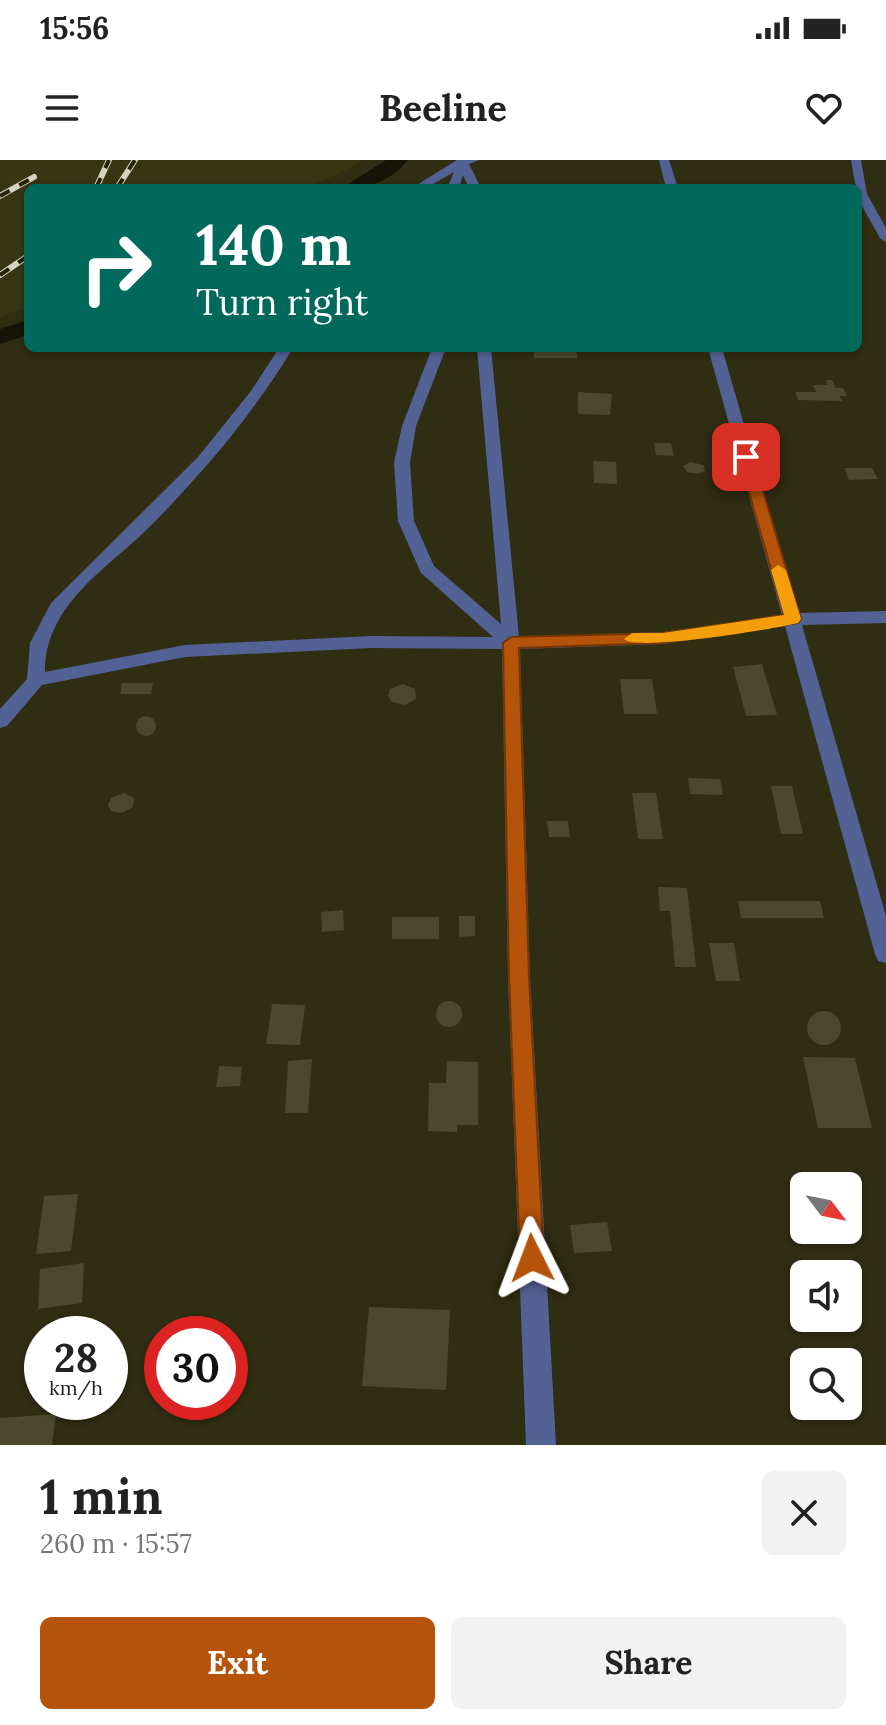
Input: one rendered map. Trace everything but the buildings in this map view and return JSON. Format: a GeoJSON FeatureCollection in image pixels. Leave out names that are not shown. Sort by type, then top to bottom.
{"type":"FeatureCollection","features":[{"type":"Feature","properties":{"kind":"street"},"geometry":{"type":"LineString","coordinates":[[664,160],[671,184]]}},
{"type":"Feature","properties":{"kind":"street"},"geometry":{"type":"LineString","coordinates":[[856,160],[860,184]]}},
{"type":"Feature","properties":{"kind":"street"},"geometry":{"type":"LineString","coordinates":[[425,184],[466,161]]}},
{"type":"Feature","properties":{"kind":"street"},"geometry":{"type":"LineString","coordinates":[[455,184],[466,161]]}},
{"type":"Feature","properties":{"kind":"street"},"geometry":{"type":"LineString","coordinates":[[466,161],[474,184]]}},
{"type":"Feature","properties":{"kind":"street"},"geometry":{"type":"LineString","coordinates":[[862,196],[886,238]]}},
{"type":"Feature","properties":{"kind":"street"},"geometry":{"type":"LineString","coordinates":[[36,680],[35,650],[49,618],[85,576],[180,487],[268,379],[284,352]]}},
{"type":"Feature","properties":{"kind":"street"},"geometry":{"type":"LineString","coordinates":[[437,352],[409,426],[402,463],[406,521],[427,569],[511,643]]}},
{"type":"Feature","properties":{"kind":"street"},"geometry":{"type":"LineString","coordinates":[[484,352],[511,643],[519,977],[541,1445]]}},
{"type":"Feature","properties":{"kind":"street"},"geometry":{"type":"LineString","coordinates":[[716,352],[886,954]]}},
{"type":"Feature","properties":{"kind":"street"},"geometry":{"type":"LineString","coordinates":[[0,721],[36,680],[185,651],[371,642],[511,643],[663,638],[793,619],[886,617]]}},
{"type":"Feature","properties":{"kind":"shaded area"},"geometry":{"type":"Polygon","coordinates":[[[0,160],[362,160],[314,184],[24,184],[24,308],[0,317],[0,160]]]}},
{"type":"Feature","properties":{"kind":"waterway"},"geometry":{"type":"LineString","coordinates":[[360,184],[398,160]]}},
{"type":"Feature","properties":{"kind":"waterway"},"geometry":{"type":"LineString","coordinates":[[0,337],[24,328]]}},
{"type":"Feature","properties":{"kind":"railway"},"geometry":{"type":"LineString","coordinates":[[98,184],[109,160]]}},
{"type":"Feature","properties":{"kind":"railway"},"geometry":{"type":"LineString","coordinates":[[120,184],[135,160]]}},
{"type":"Feature","properties":{"kind":"railway"},"geometry":{"type":"LineString","coordinates":[[0,196],[34,177]]}},
{"type":"Feature","properties":{"kind":"railway"},"geometry":{"type":"LineString","coordinates":[[0,275],[24,259]]}},
{"type":"Feature","properties":{"kind":"slow traffic"},"geometry":{"type":"LineString","coordinates":[[632,639],[663,638],[793,619],[778,570]]}},
{"type":"Feature","properties":{"kind":"route"},"geometry":{"type":"LineString","coordinates":[[532,1258],[519,977],[511,643],[663,638],[793,619],[746,457]]}}]}
